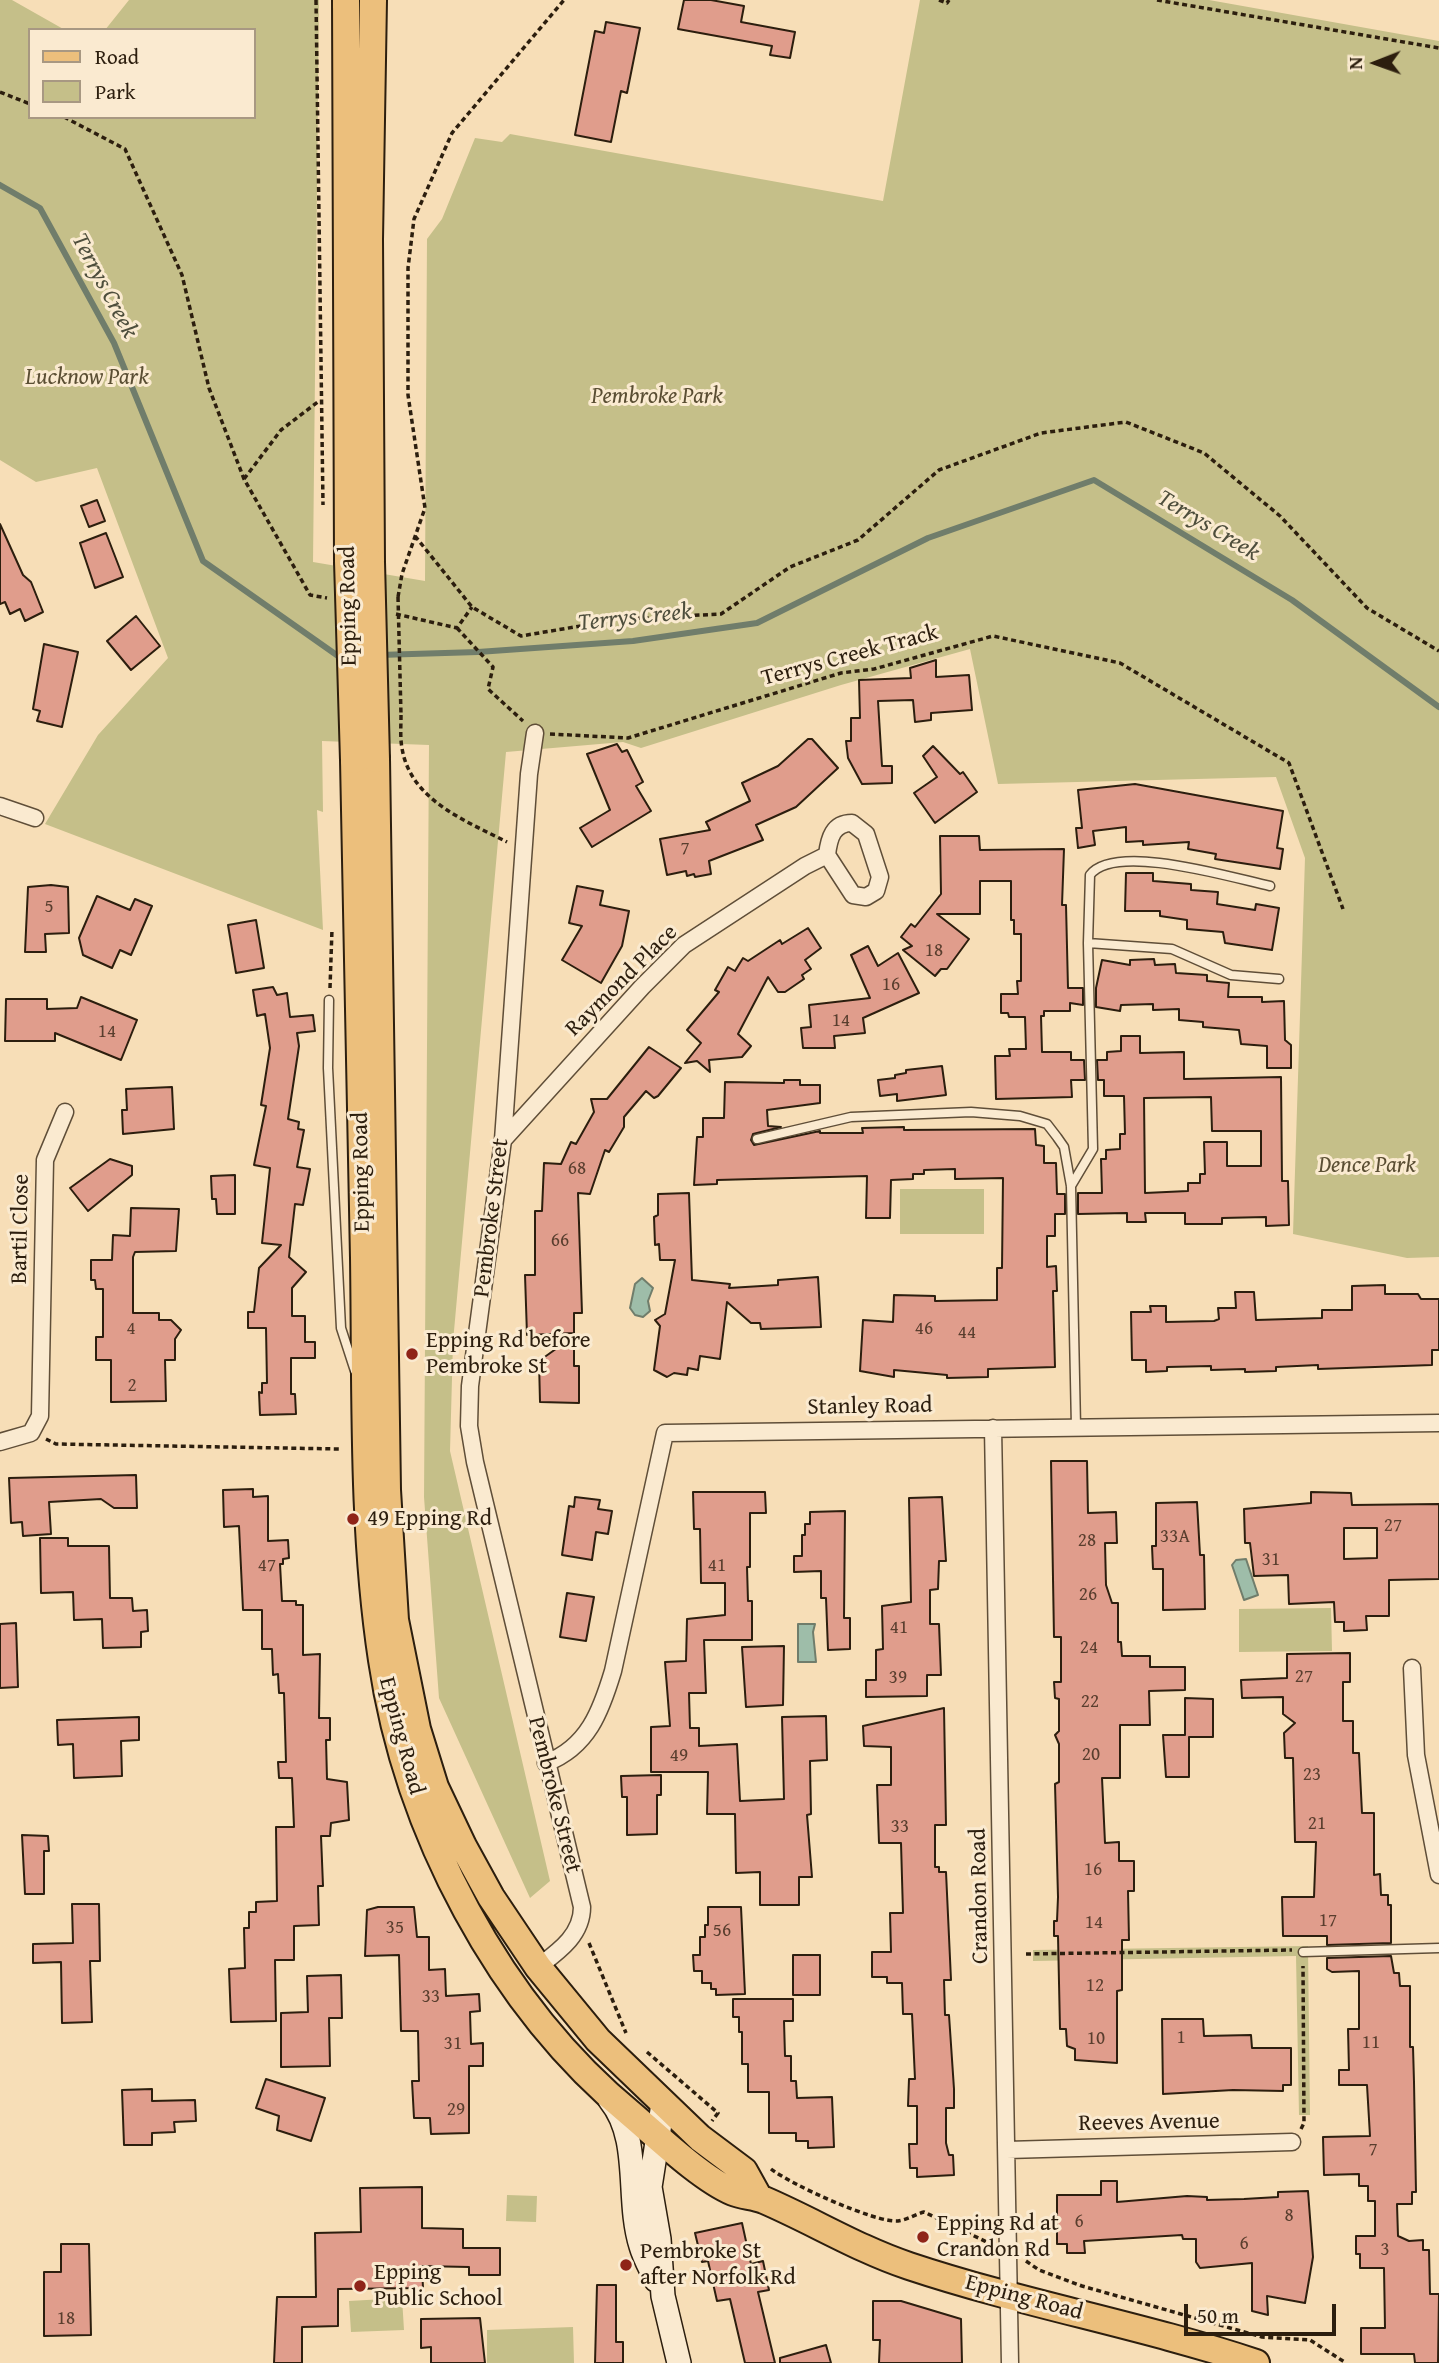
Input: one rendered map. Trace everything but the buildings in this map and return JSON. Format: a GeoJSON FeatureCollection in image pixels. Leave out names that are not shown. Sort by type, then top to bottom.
{"type":"FeatureCollection","features":[{"type":"Feature","properties":{"kind":"main road","name":"Epping Road"},"geometry":{"type":"LineString","coordinates":[[346,0],[347,380],[359,561],[387,1490],[395,1620],[408,1694],[435,1787],[491,1897],[538,1967],[598,2040],[699,2138],[744,2171],[760,2198]]}},
{"type":"Feature","properties":{"kind":"main road","name":"Epping Road"},"geometry":{"type":"LineString","coordinates":[[359,561],[373,0]]}},
{"type":"Feature","properties":{"kind":"main road","name":"Epping Road"},"geometry":{"type":"LineString","coordinates":[[365,760],[367,1407],[373,1589],[382,1664],[397,1729],[419,1802],[469,1913],[499,1962],[562,2048],[604,2092],[732,2191],[760,2198],[845,2240],[905,2264],[1009,2295],[1189,2341],[1256,2363]]}},
{"type":"Feature","properties":{"kind":"street","name":"Pembroke Street"},"geometry":{"type":"LineString","coordinates":[[536,733],[529,774],[503,1140],[470,1386],[469,1426],[478,1475],[582,1907]]}},
{"type":"Feature","properties":{"kind":"street"},"geometry":{"type":"LineString","coordinates":[[0,806],[35,818]]}},
{"type":"Feature","properties":{"kind":"street","name":"Raymond Place"},"geometry":{"type":"LineString","coordinates":[[503,1140],[642,987],[684,945],[805,866],[827,855]]}},
{"type":"Feature","properties":{"kind":"street","name":"Bartil Close"},"geometry":{"type":"LineString","coordinates":[[32,1433],[40,1416],[45,1160],[65,1112]]}},
{"type":"Feature","properties":{"kind":"street","name":"Stanley Road"},"geometry":{"type":"LineString","coordinates":[[546,1763],[575,1748],[603,1703],[613,1671],[665,1433],[1439,1423]]}},
{"type":"Feature","properties":{"kind":"street","name":"Crandon Road"},"geometry":{"type":"LineString","coordinates":[[993,1428],[1010,2363]]}},
{"type":"Feature","properties":{"kind":"street"},"geometry":{"type":"LineString","coordinates":[[0,1442],[32,1433]]}},
{"type":"Feature","properties":{"kind":"street"},"geometry":{"type":"LineString","coordinates":[[1412,1668],[1416,1755],[1439,1875]]}},
{"type":"Feature","properties":{"kind":"street"},"geometry":{"type":"LineString","coordinates":[[538,1967],[574,1934],[580,1922],[582,1907]]}},
{"type":"Feature","properties":{"kind":"street"},"geometry":{"type":"LineString","coordinates":[[604,2092],[621,2113],[627,2134],[640,2245],[663,2296]]}},
{"type":"Feature","properties":{"kind":"street"},"geometry":{"type":"LineString","coordinates":[[663,2104],[650,2187],[659,2239],[663,2296],[679,2363]]}},
{"type":"Feature","properties":{"kind":"street","name":"Reeves Avenue"},"geometry":{"type":"LineString","coordinates":[[1007,2150],[1293,2143]]}},
{"type":"Feature","properties":{"kind":"lane"},"geometry":{"type":"LineString","coordinates":[[1071,1186],[1093,1149],[1088,943],[1090,876],[1095,869],[1108,863],[1150,861],[1270,886]]}},
{"type":"Feature","properties":{"kind":"lane"},"geometry":{"type":"LineString","coordinates":[[1088,943],[1172,949],[1231,975],[1279,979]]}},
{"type":"Feature","properties":{"kind":"lane"},"geometry":{"type":"LineString","coordinates":[[329,1000],[328,1068],[341,1328],[367,1407]]}},
{"type":"Feature","properties":{"kind":"lane"},"geometry":{"type":"LineString","coordinates":[[757,1139],[799,1132],[850,1117],[971,1112],[1020,1116],[1047,1125],[1064,1147],[1071,1186],[1076,1427]]}},
{"type":"Feature","properties":{"kind":"lane"},"geometry":{"type":"LineString","coordinates":[[1303,1952],[1439,1948]]}},
{"type":"Feature","properties":{"kind":"path"},"geometry":{"type":"LineString","coordinates":[[316,0],[323,507]]}},
{"type":"Feature","properties":{"kind":"path"},"geometry":{"type":"LineString","coordinates":[[489,833],[442,808],[421,789],[402,750],[398,597],[402,574],[425,501],[408,395],[408,268],[414,219],[452,133],[564,0]]}},
{"type":"Feature","properties":{"kind":"path"},"geometry":{"type":"LineString","coordinates":[[939,0],[947,3],[949,0]]}},
{"type":"Feature","properties":{"kind":"path"},"geometry":{"type":"LineString","coordinates":[[1157,0],[1439,48]]}},
{"type":"Feature","properties":{"kind":"path"},"geometry":{"type":"LineString","coordinates":[[0,92],[28,103]]}},
{"type":"Feature","properties":{"kind":"path"},"geometry":{"type":"LineString","coordinates":[[68,119],[125,149],[183,275],[209,388],[244,479],[310,594]]}},
{"type":"Feature","properties":{"kind":"path"},"geometry":{"type":"LineString","coordinates":[[244,479],[281,430],[347,380]]}},
{"type":"Feature","properties":{"kind":"path"},"geometry":{"type":"LineString","coordinates":[[415,536],[472,607],[521,636],[622,619],[721,614],[790,567],[858,540],[939,470],[1041,433],[1126,422],[1205,453],[1280,516],[1367,608],[1439,651]]}},
{"type":"Feature","properties":{"kind":"path"},"geometry":{"type":"LineString","coordinates":[[457,628],[493,667],[488,689],[536,733]]}},
{"type":"Feature","properties":{"kind":"path","name":"Terrys Creek Track"},"geometry":{"type":"LineString","coordinates":[[536,733],[628,738],[841,673],[874,669],[993,636],[1120,663],[1289,763],[1343,909]]}},
{"type":"Feature","properties":{"kind":"path"},"geometry":{"type":"LineString","coordinates":[[32,1433],[56,1444],[340,1449]]}},
{"type":"Feature","properties":{"kind":"path"},"geometry":{"type":"LineString","coordinates":[[582,1907],[590,1949],[627,2035]]}},
{"type":"Feature","properties":{"kind":"path"},"geometry":{"type":"LineString","coordinates":[[1026,1954],[1303,1952],[1304,2123],[1293,2143]]}},
{"type":"Feature","properties":{"kind":"path"},"geometry":{"type":"LineString","coordinates":[[637,2044],[718,2113],[710,2123]]}},
{"type":"Feature","properties":{"kind":"path"},"geometry":{"type":"LineString","coordinates":[[760,2161],[782,2178],[841,2204],[897,2221],[925,2212],[988,2244]]}},
{"type":"Feature","properties":{"kind":"path"},"geometry":{"type":"LineString","coordinates":[[1017,2255],[1039,2270],[1082,2286],[1262,2337],[1310,2340],[1346,2363]]}},
{"type":"Feature","properties":{"kind":"green space"},"geometry":{"type":"Polygon","coordinates":[[[0,0],[12,0],[61,28],[28,28],[28,119],[256,119],[256,28],[107,28],[129,0],[319,0],[313,562],[425,581],[427,239],[442,219],[475,138],[502,142],[510,134],[883,201],[920,0],[1209,0],[1439,41],[1439,1257],[1407,1258],[1293,1234],[1305,858],[1276,777],[998,784],[970,649],[841,685],[641,748],[623,742],[506,752],[453,1342],[450,1451],[550,1881],[530,1898],[439,1698],[424,1497],[429,745],[322,741],[323,812],[317,810],[323,930],[45,824],[98,735],[168,658],[97,468],[36,482],[0,460],[0,0]]]}},
{"type":"Feature","properties":{"kind":"green space"},"geometry":{"type":"Polygon","coordinates":[[[900,1189],[984,1189],[984,1234],[900,1234],[900,1189]]]}},
{"type":"Feature","properties":{"kind":"green space"},"geometry":{"type":"Polygon","coordinates":[[[1331,1608],[1332,1651],[1239,1652],[1239,1609],[1331,1608]]]}},
{"type":"Feature","properties":{"kind":"green space"},"geometry":{"type":"Polygon","coordinates":[[[1308,1946],[1310,2115],[1299,2115],[1296,1956],[1033,1961],[1033,1950],[1308,1946]]]}},
{"type":"Feature","properties":{"kind":"green space"},"geometry":{"type":"Polygon","coordinates":[[[507,2195],[537,2196],[536,2222],[506,2221],[507,2195]]]}},
{"type":"Feature","properties":{"kind":"green space"},"geometry":{"type":"Polygon","coordinates":[[[402,2298],[404,2330],[351,2332],[349,2301],[402,2298]]]}},
{"type":"Feature","properties":{"kind":"green space"},"geometry":{"type":"Polygon","coordinates":[[[573,2327],[574,2363],[487,2363],[487,2330],[573,2327]]]}},
{"type":"Feature","properties":{"kind":"shaded area"},"geometry":{"type":"Polygon","coordinates":[[[642,1278],[653,1288],[648,1301],[650,1311],[643,1317],[635,1315],[630,1308],[635,1284],[642,1278]]]}},
{"type":"Feature","properties":{"kind":"shaded area"},"geometry":{"type":"Polygon","coordinates":[[[1246,1559],[1258,1595],[1244,1600],[1232,1565],[1236,1560],[1246,1559]]]}},
{"type":"Feature","properties":{"kind":"shaded area"},"geometry":{"type":"Polygon","coordinates":[[[798,1624],[815,1624],[813,1632],[816,1662],[798,1662],[798,1624]]]}},
{"type":"Feature","properties":{"kind":"waterway","name":"Terrys Creek"},"geometry":{"type":"LineString","coordinates":[[0,185],[40,208],[114,343],[203,561],[338,656],[343,656]]}},
{"type":"Feature","properties":{"kind":"waterway","name":"Terrys Creek"},"geometry":{"type":"LineString","coordinates":[[379,655],[478,652],[633,641],[757,623],[928,538],[1094,480],[1292,600],[1439,707]]}},
{"type":"Feature","properties":{"kind":"place","name":"Epping Rd before Pembroke St"},"geometry":{"type":"Point","coordinates":[412,1354]}},
{"type":"Feature","properties":{"kind":"place","name":"49 Epping Rd"},"geometry":{"type":"Point","coordinates":[353,1519]}},
{"type":"Feature","properties":{"kind":"place","name":"Epping Rd at Crandon Rd"},"geometry":{"type":"Point","coordinates":[923,2237]}},
{"type":"Feature","properties":{"kind":"place","name":"Pembroke St after Norfolk Rd"},"geometry":{"type":"Point","coordinates":[626,2265]}},
{"type":"Feature","properties":{"kind":"place","name":"Epping Public School"},"geometry":{"type":"Point","coordinates":[360,2286]}},
{"type":"Feature","properties":{"kind":"park label","name":"Lucknow Park"},"geometry":{"type":"Point","coordinates":[87,378]}},
{"type":"Feature","properties":{"kind":"park label","name":"Pembroke Park"},"geometry":{"type":"Point","coordinates":[657,397]}},
{"type":"Feature","properties":{"kind":"park label","name":"Dence Park"},"geometry":{"type":"Point","coordinates":[1367,1166]}}]}
